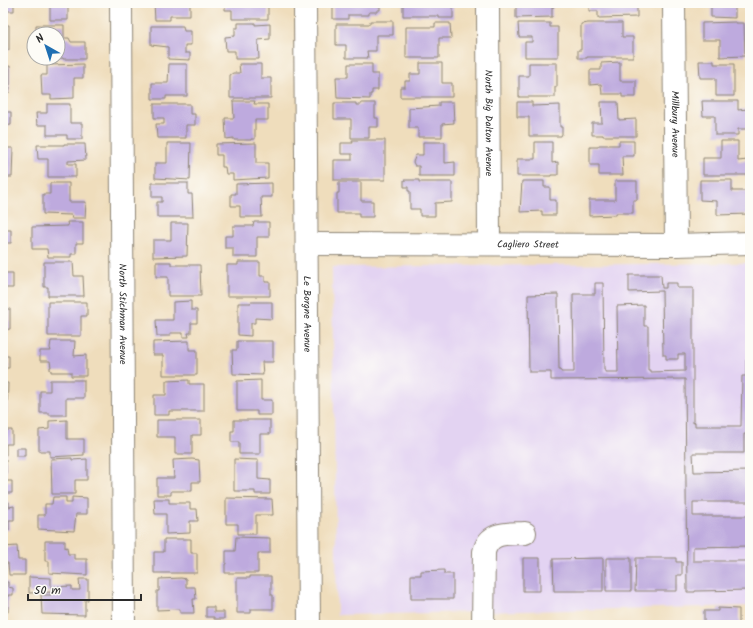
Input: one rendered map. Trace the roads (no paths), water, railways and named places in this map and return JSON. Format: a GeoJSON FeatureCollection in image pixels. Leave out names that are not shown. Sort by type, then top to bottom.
{"type":"FeatureCollection","features":[{"type":"Feature","properties":{"kind":"street","name":"North Stichman Avenue"},"geometry":{"type":"LineString","coordinates":[[121,3],[124,625]]}},
{"type":"Feature","properties":{"kind":"street","name":"Le Borgne Avenue"},"geometry":{"type":"LineString","coordinates":[[305,3],[310,625]]}},
{"type":"Feature","properties":{"kind":"street","name":"North Big Dalton Avenue"},"geometry":{"type":"LineString","coordinates":[[488,3],[489,244]]}},
{"type":"Feature","properties":{"kind":"street","name":"Millbury Avenue"},"geometry":{"type":"LineString","coordinates":[[674,3],[676,245]]}},
{"type":"Feature","properties":{"kind":"street","name":"Cagliero Street"},"geometry":{"type":"LineString","coordinates":[[307,244],[676,245],[750,243]]}},
{"type":"Feature","properties":{"kind":"street"},"geometry":{"type":"LineString","coordinates":[[483,625],[484,552],[486,544],[491,538],[498,535],[525,533]]}}]}
